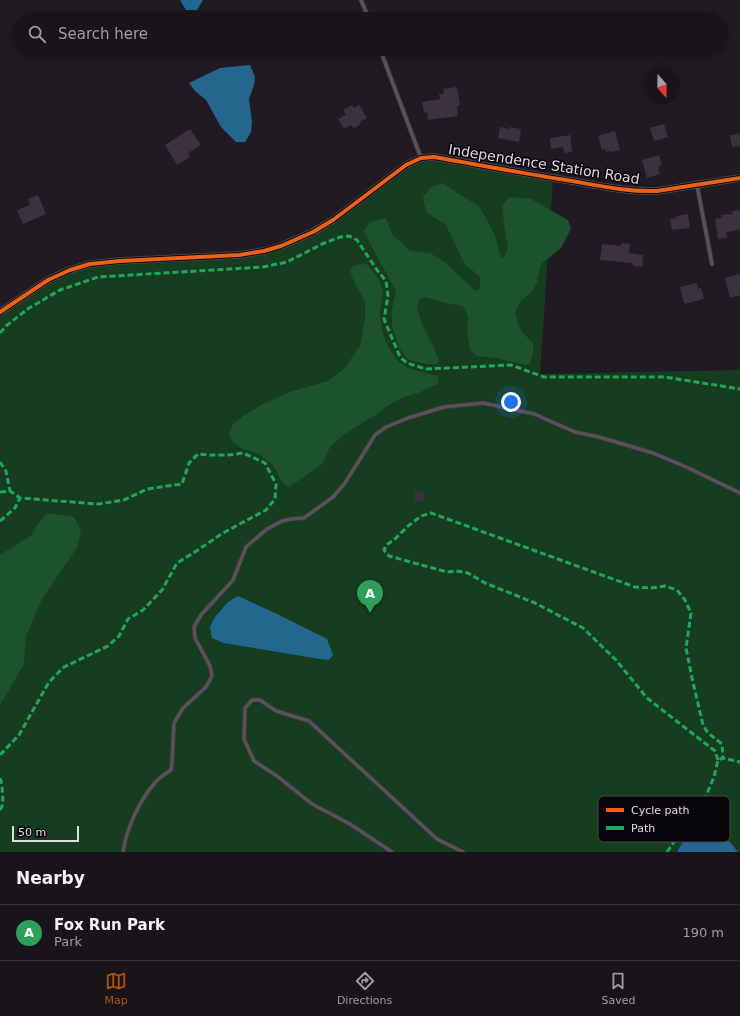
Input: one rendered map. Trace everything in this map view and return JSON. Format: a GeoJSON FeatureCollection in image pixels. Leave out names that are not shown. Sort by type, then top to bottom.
{"type":"FeatureCollection","features":[{"type":"Feature","properties":{"kind":"street","name":"Independence Station Road"},"geometry":{"type":"LineString","coordinates":[[0,312],[48,280],[70,270],[90,264],[239,255],[264,251],[282,246],[313,232],[333,220],[406,165],[421,158],[434,157],[624,190],[657,191],[740,178]]}},
{"type":"Feature","properties":{"kind":"lane"},"geometry":{"type":"LineString","coordinates":[[361,0],[366,12]]}},
{"type":"Feature","properties":{"kind":"lane"},"geometry":{"type":"LineString","coordinates":[[383,56],[421,158]]}},
{"type":"Feature","properties":{"kind":"lane"},"geometry":{"type":"LineString","coordinates":[[697,185],[712,264]]}},
{"type":"Feature","properties":{"kind":"lane"},"geometry":{"type":"LineString","coordinates":[[123,852],[124,841],[140,804],[154,783],[171,770],[174,723],[183,708],[206,687],[212,676],[210,666],[195,638],[194,627],[200,615],[233,580],[246,547],[267,529],[282,521],[304,518],[332,497],[345,483],[374,435],[386,427],[408,418],[444,407],[483,403],[534,414],[575,432],[653,453],[740,493]]}},
{"type":"Feature","properties":{"kind":"lane"},"geometry":{"type":"LineString","coordinates":[[392,852],[350,824],[312,804],[277,776],[254,761],[244,739],[245,708],[252,700],[260,700],[276,711],[309,721],[437,839],[463,852]]}},
{"type":"Feature","properties":{"kind":"green space"},"geometry":{"type":"Polygon","coordinates":[[[421,158],[553,178],[540,374],[740,370],[740,852],[0,852],[0,312],[48,280],[90,264],[264,251],[313,232],[421,158]]]}},
{"type":"Feature","properties":{"kind":"green space"},"geometry":{"type":"Polygon","coordinates":[[[443,183],[479,206],[495,235],[500,256],[504,258],[508,248],[502,205],[510,197],[531,199],[568,220],[571,229],[561,248],[541,264],[537,282],[532,291],[521,301],[515,312],[517,322],[522,332],[533,343],[533,353],[530,364],[525,365],[496,358],[477,356],[470,349],[467,332],[468,316],[463,306],[425,297],[419,299],[417,308],[422,324],[439,361],[437,364],[426,364],[408,360],[399,348],[392,326],[392,309],[396,291],[364,231],[370,222],[386,218],[392,234],[410,251],[430,253],[445,262],[475,291],[480,289],[480,277],[464,263],[446,225],[426,212],[423,197],[432,187],[443,183]]]}},
{"type":"Feature","properties":{"kind":"green space"},"geometry":{"type":"Polygon","coordinates":[[[367,264],[379,280],[383,291],[380,313],[382,331],[388,347],[399,362],[411,369],[438,376],[438,384],[418,393],[403,397],[343,435],[330,447],[322,464],[289,487],[283,483],[273,465],[259,454],[243,449],[233,443],[229,434],[233,424],[263,404],[293,391],[328,381],[344,369],[360,346],[365,317],[365,301],[354,282],[350,270],[354,265],[367,264]]]}},
{"type":"Feature","properties":{"kind":"green space"},"geometry":{"type":"Polygon","coordinates":[[[47,513],[74,517],[81,530],[78,546],[42,599],[26,636],[24,664],[0,705],[0,555],[32,535],[37,525],[47,513]]]}},
{"type":"Feature","properties":{"kind":"water"},"geometry":{"type":"Polygon","coordinates":[[[180,0],[203,0],[197,10],[186,10],[180,0]]]}},
{"type":"Feature","properties":{"kind":"water"},"geometry":{"type":"Polygon","coordinates":[[[250,65],[255,77],[249,99],[252,122],[251,132],[245,142],[236,142],[221,127],[206,100],[195,91],[189,83],[220,68],[250,65]]]}},
{"type":"Feature","properties":{"kind":"water"},"geometry":{"type":"Polygon","coordinates":[[[238,596],[327,639],[333,655],[329,660],[320,659],[224,643],[212,638],[210,627],[215,617],[228,602],[238,596]]]}},
{"type":"Feature","properties":{"kind":"water"},"geometry":{"type":"Polygon","coordinates":[[[683,842],[730,842],[738,852],[677,852],[683,842]]]}},
{"type":"Feature","properties":{"kind":"building"},"geometry":{"type":"Polygon","coordinates":[[[457,87],[460,105],[457,106],[458,116],[428,120],[427,112],[424,113],[422,102],[440,99],[439,94],[444,94],[443,89],[457,87]]]}},
{"type":"Feature","properties":{"kind":"building"},"geometry":{"type":"Polygon","coordinates":[[[352,105],[354,108],[359,105],[367,118],[354,128],[351,125],[344,129],[338,119],[346,115],[343,110],[352,105]]]}},
{"type":"Feature","properties":{"kind":"building"},"geometry":{"type":"Polygon","coordinates":[[[664,124],[668,137],[654,141],[650,128],[664,124]]]}},
{"type":"Feature","properties":{"kind":"building"},"geometry":{"type":"Polygon","coordinates":[[[500,127],[521,129],[519,142],[498,138],[500,127]]]}},
{"type":"Feature","properties":{"kind":"building"},"geometry":{"type":"Polygon","coordinates":[[[190,129],[201,145],[188,153],[190,157],[177,165],[165,145],[190,129]]]}},
{"type":"Feature","properties":{"kind":"building"},"geometry":{"type":"Polygon","coordinates":[[[615,131],[620,150],[606,152],[605,149],[602,150],[598,136],[615,131]]]}},
{"type":"Feature","properties":{"kind":"building"},"geometry":{"type":"Polygon","coordinates":[[[740,134],[740,146],[732,147],[730,135],[740,134]]]}},
{"type":"Feature","properties":{"kind":"building"},"geometry":{"type":"Polygon","coordinates":[[[570,135],[572,152],[564,153],[563,147],[551,149],[550,138],[570,135]]]}},
{"type":"Feature","properties":{"kind":"building"},"geometry":{"type":"Polygon","coordinates":[[[659,155],[662,165],[658,167],[660,174],[647,178],[642,160],[659,155]]]}},
{"type":"Feature","properties":{"kind":"building"},"geometry":{"type":"Polygon","coordinates":[[[38,195],[46,214],[23,224],[17,210],[30,205],[28,199],[38,195]]]}},
{"type":"Feature","properties":{"kind":"building"},"geometry":{"type":"Polygon","coordinates":[[[740,210],[740,230],[726,232],[727,238],[718,239],[715,219],[722,218],[721,215],[733,214],[732,211],[740,210]]]}},
{"type":"Feature","properties":{"kind":"building"},"geometry":{"type":"Polygon","coordinates":[[[688,214],[690,228],[672,230],[670,219],[676,218],[676,216],[688,214]]]}},
{"type":"Feature","properties":{"kind":"building"},"geometry":{"type":"Polygon","coordinates":[[[621,243],[630,244],[629,253],[643,255],[642,267],[633,266],[633,263],[600,260],[602,244],[621,246],[621,243]]]}},
{"type":"Feature","properties":{"kind":"building"},"geometry":{"type":"Polygon","coordinates":[[[740,274],[740,295],[730,298],[725,278],[740,274]]]}},
{"type":"Feature","properties":{"kind":"building"},"geometry":{"type":"Polygon","coordinates":[[[697,283],[698,289],[701,288],[704,299],[684,304],[680,287],[697,283]]]}},
{"type":"Feature","properties":{"kind":"building"},"geometry":{"type":"Polygon","coordinates":[[[415,491],[424,492],[423,501],[415,501],[415,491]]]}},
{"type":"Feature","properties":{"kind":"marked path"},"geometry":{"type":"LineString","coordinates":[[0,333],[6,326],[29,308],[60,290],[98,277],[263,267],[287,262],[322,244],[340,237],[349,236],[357,240],[386,281],[388,296],[384,319],[400,357],[407,363],[426,369],[511,365],[544,377],[665,377],[740,389]]}},
{"type":"Feature","properties":{"kind":"marked path"},"geometry":{"type":"LineString","coordinates":[[0,492],[10,491],[20,498],[98,504],[124,500],[147,489],[182,484],[189,463],[198,454],[229,455],[243,453],[265,463],[276,484],[275,499],[266,510],[223,533],[177,563],[162,590],[143,610],[128,619],[119,636],[108,646],[64,667],[49,682],[19,735],[1,754],[0,757]]}},
{"type":"Feature","properties":{"kind":"marked path"},"geometry":{"type":"LineString","coordinates":[[0,462],[6,471],[10,491]]}},
{"type":"Feature","properties":{"kind":"marked path"},"geometry":{"type":"LineString","coordinates":[[0,521],[15,508],[20,498]]}},
{"type":"Feature","properties":{"kind":"marked path"},"geometry":{"type":"LineString","coordinates":[[718,760],[715,751],[647,698],[616,660],[583,628],[535,603],[485,583],[468,573],[456,571],[447,572],[389,556],[384,550],[386,545],[394,540],[421,516],[431,513],[635,587],[651,588],[665,586],[677,590],[685,600],[691,613],[686,648],[703,725],[708,733],[722,744],[723,758]]}},
{"type":"Feature","properties":{"kind":"marked path"},"geometry":{"type":"LineString","coordinates":[[706,796],[714,777],[718,760],[723,758],[740,762]]}},
{"type":"Feature","properties":{"kind":"marked path"},"geometry":{"type":"LineString","coordinates":[[0,778],[3,804],[0,810]]}},
{"type":"Feature","properties":{"kind":"marked path"},"geometry":{"type":"LineString","coordinates":[[667,852],[674,842]]}},
{"type":"Feature","properties":{"kind":"cycle path"},"geometry":{"type":"LineString","coordinates":[[0,312],[48,280],[70,270],[90,264],[239,255],[264,251],[281,246],[313,232],[333,220],[406,165],[421,158],[434,157],[604,187],[635,191],[657,191],[740,178]]}},
{"type":"Feature","properties":{"kind":"place","name":"Fox Run Park"},"geometry":{"type":"Point","coordinates":[370,613]}}]}
